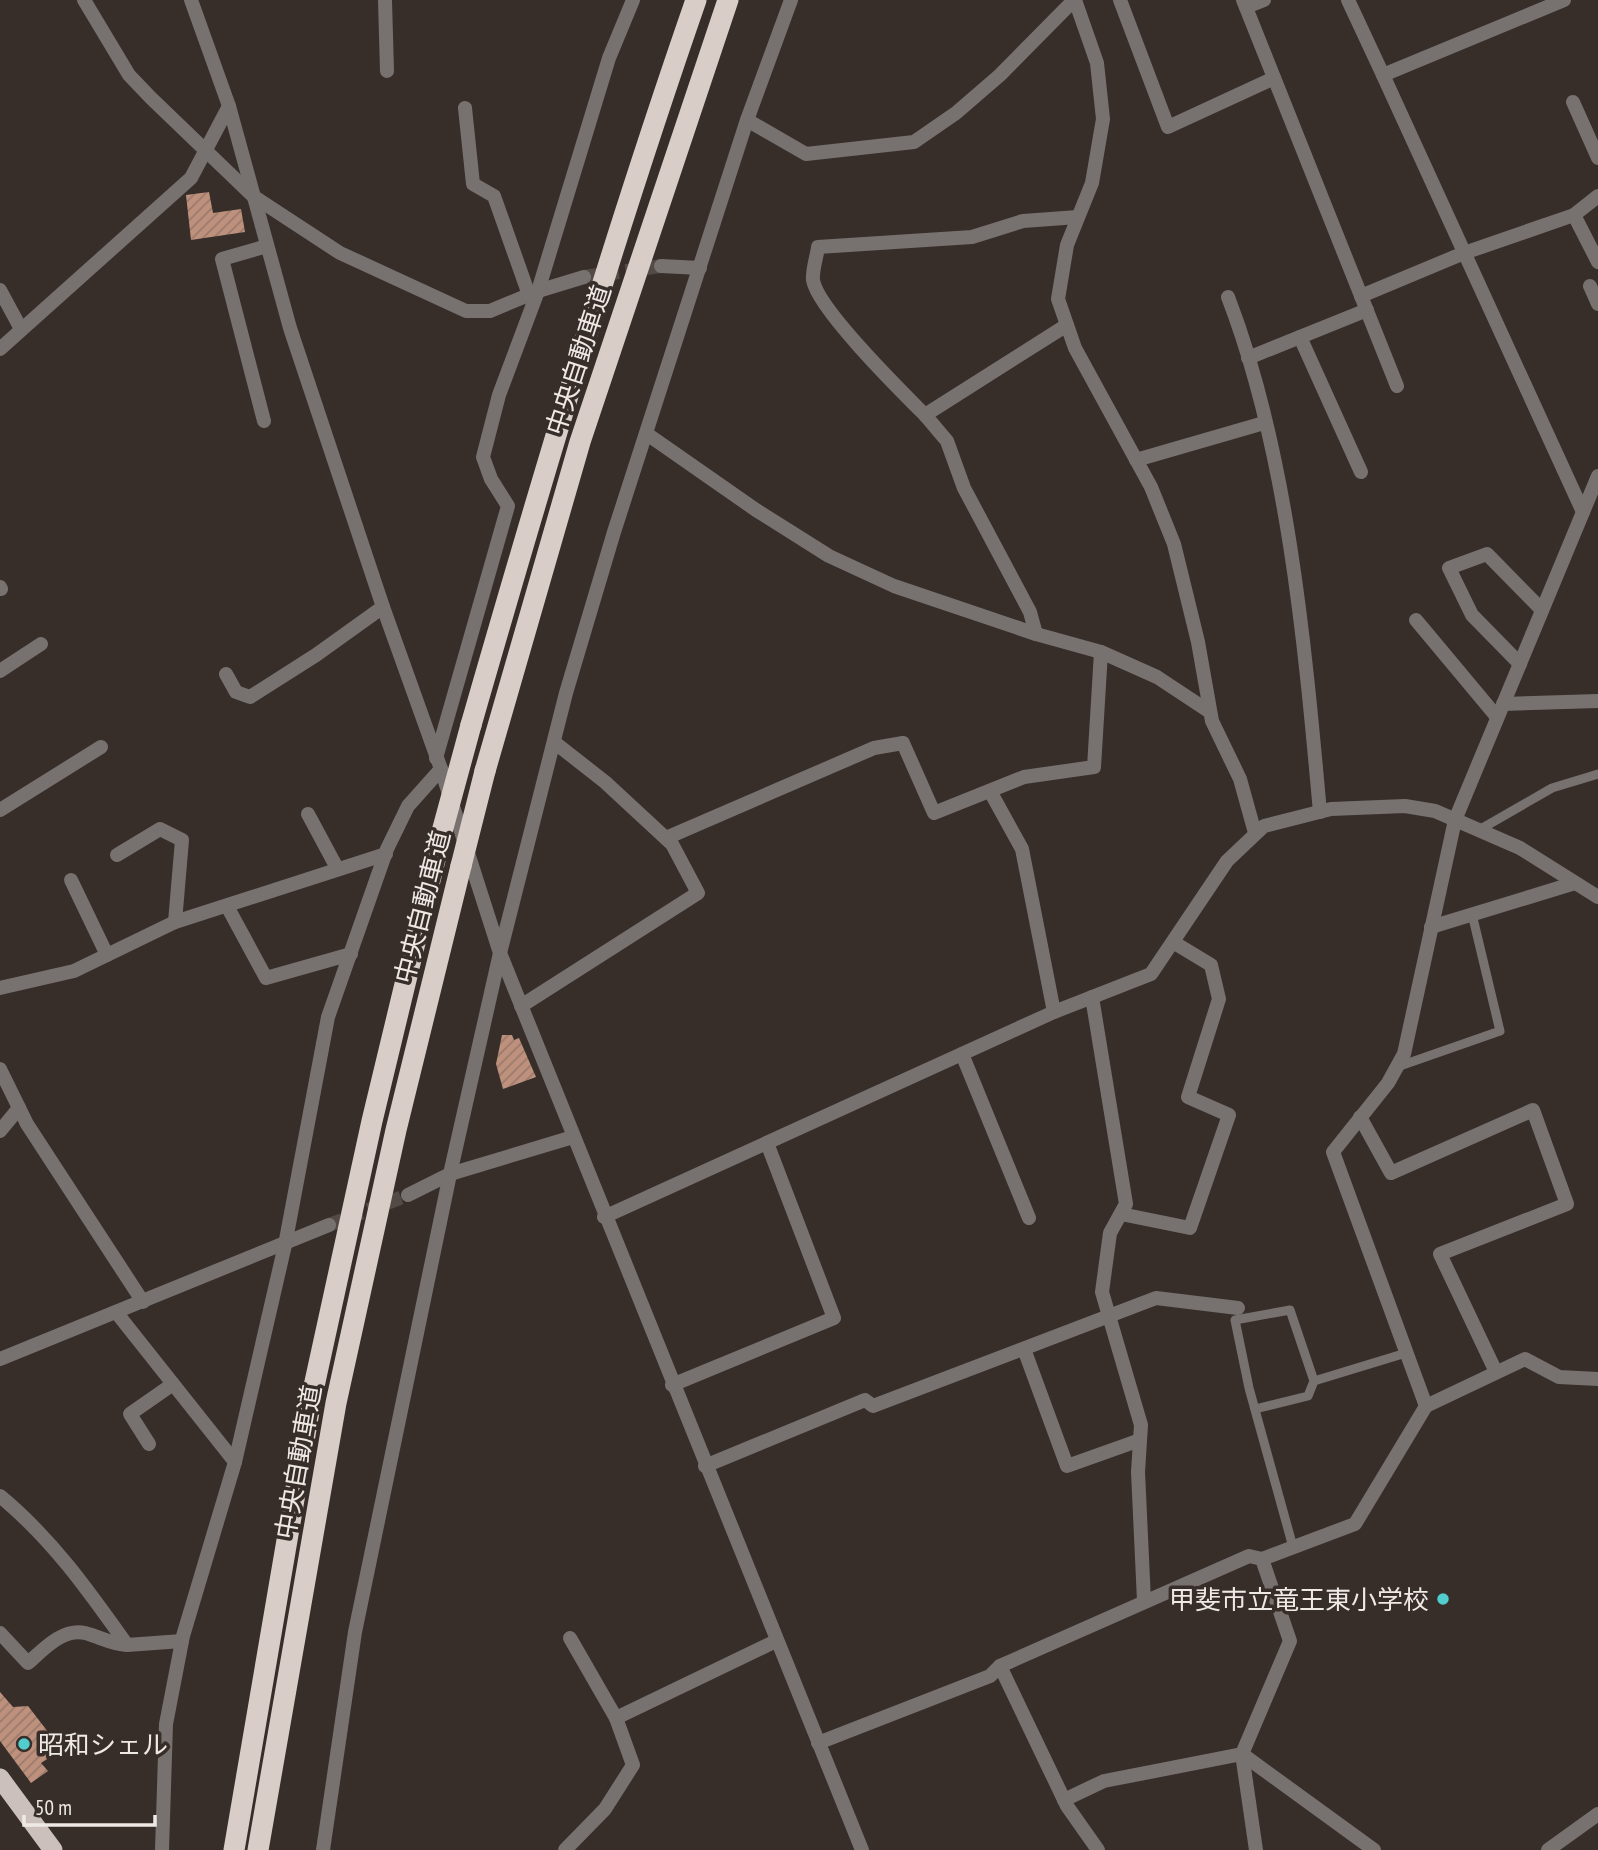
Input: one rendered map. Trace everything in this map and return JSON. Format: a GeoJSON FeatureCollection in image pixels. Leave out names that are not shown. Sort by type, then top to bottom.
{"type":"FeatureCollection","features":[{"type":"Feature","properties":{"kind":"highway","name":"中央自動車道"},"geometry":{"type":"LineString","coordinates":[[234,1850],[314,1387],[366,1146],[440,839],[561,416],[645,148],[696,0]]}},
{"type":"Feature","properties":{"kind":"highway","name":"中央自動車道"},"geometry":{"type":"LineString","coordinates":[[258,1850],[336,1403],[396,1130],[461,866],[485,772],[580,442],[728,0]]}},
{"type":"Feature","properties":{"kind":"highway"},"geometry":{"type":"LineString","coordinates":[[0,1778],[52,1850]]}},
{"type":"Feature","properties":{"kind":"street"},"geometry":{"type":"LineString","coordinates":[[84,0],[129,75],[253,196],[340,253],[466,311],[490,311],[533,293],[584,277]]}},
{"type":"Feature","properties":{"kind":"street"},"geometry":{"type":"LineString","coordinates":[[191,0],[229,106],[290,328],[383,607],[439,763],[500,953],[604,1217],[862,1850]]}},
{"type":"Feature","properties":{"kind":"street"},"geometry":{"type":"LineString","coordinates":[[385,0],[387,71]]}},
{"type":"Feature","properties":{"kind":"street"},"geometry":{"type":"LineString","coordinates":[[162,1850],[166,1724],[182,1641],[235,1462],[285,1245],[328,1017],[386,854],[408,806],[439,763],[508,506],[491,479],[484,457],[499,394],[610,58],[633,0]]}},
{"type":"Feature","properties":{"kind":"street"},"geometry":{"type":"LineString","coordinates":[[323,1850],[355,1632],[450,1174],[500,953],[554,742],[614,532],[648,434],[747,120],[791,0]]}},
{"type":"Feature","properties":{"kind":"street"},"geometry":{"type":"LineString","coordinates":[[747,120],[806,154],[914,142],[956,113],[1000,75],[1075,0],[1097,63],[1102,119],[1092,183],[1067,245],[1058,299],[1075,348],[1136,460],[1174,544],[1210,712],[1240,779],[1255,833]]}},
{"type":"Feature","properties":{"kind":"street"},"geometry":{"type":"LineString","coordinates":[[1120,0],[1168,127],[1274,78]]}},
{"type":"Feature","properties":{"kind":"street"},"geometry":{"type":"LineString","coordinates":[[1264,0],[1245,4],[1397,386]]}},
{"type":"Feature","properties":{"kind":"street"},"geometry":{"type":"LineString","coordinates":[[1348,0],[1583,512]]}},
{"type":"Feature","properties":{"kind":"street"},"geometry":{"type":"LineString","coordinates":[[1383,75],[1542,5],[1564,0]]}},
{"type":"Feature","properties":{"kind":"street"},"geometry":{"type":"LineString","coordinates":[[1573,102],[1598,158]]}},
{"type":"Feature","properties":{"kind":"street"},"geometry":{"type":"LineString","coordinates":[[0,349],[191,178],[229,106]]}},
{"type":"Feature","properties":{"kind":"street"},"geometry":{"type":"LineString","coordinates":[[465,108],[473,184],[494,196],[533,293]]}},
{"type":"Feature","properties":{"kind":"street"},"geometry":{"type":"LineString","coordinates":[[1248,358],[1300,337],[1464,253],[1574,215],[1598,196]]}},
{"type":"Feature","properties":{"kind":"street"},"geometry":{"type":"LineString","coordinates":[[1574,215],[1598,262]]}},
{"type":"Feature","properties":{"kind":"street"},"geometry":{"type":"LineString","coordinates":[[1036,634],[1030,612],[964,488],[947,441],[872,362],[827,305],[813,280],[818,247],[972,237],[1023,221],[1078,217]]}},
{"type":"Feature","properties":{"kind":"street"},"geometry":{"type":"LineString","coordinates":[[264,421],[222,259],[267,246]]}},
{"type":"Feature","properties":{"kind":"street"},"geometry":{"type":"LineString","coordinates":[[661,265],[700,268]]}},
{"type":"Feature","properties":{"kind":"street"},"geometry":{"type":"LineString","coordinates":[[1590,286],[1598,304]]}},
{"type":"Feature","properties":{"kind":"street"},"geometry":{"type":"LineString","coordinates":[[0,290],[21,329]]}},
{"type":"Feature","properties":{"kind":"street"},"geometry":{"type":"LineString","coordinates":[[1228,297],[1248,358],[1275,464],[1307,663],[1321,812]]}},
{"type":"Feature","properties":{"kind":"street"},"geometry":{"type":"LineString","coordinates":[[925,415],[1067,325]]}},
{"type":"Feature","properties":{"kind":"street"},"geometry":{"type":"LineString","coordinates":[[1300,337],[1361,472]]}},
{"type":"Feature","properties":{"kind":"street"},"geometry":{"type":"LineString","coordinates":[[1136,460],[1264,423]]}},
{"type":"Feature","properties":{"kind":"street"},"geometry":{"type":"LineString","coordinates":[[648,434],[755,510],[829,556],[894,586],[1036,634],[1101,652],[1157,677],[1210,712]]}},
{"type":"Feature","properties":{"kind":"street"},"geometry":{"type":"LineString","coordinates":[[1426,1406],[1333,1152],[1404,1054],[1455,820],[1598,476]]}},
{"type":"Feature","properties":{"kind":"street"},"geometry":{"type":"LineString","coordinates":[[1520,664],[1472,615],[1448,568],[1487,554],[1542,610]]}},
{"type":"Feature","properties":{"kind":"street"},"geometry":{"type":"LineString","coordinates":[[226,674],[236,692],[250,697],[316,655],[383,607]]}},
{"type":"Feature","properties":{"kind":"street"},"geometry":{"type":"LineString","coordinates":[[1416,620],[1500,711]]}},
{"type":"Feature","properties":{"kind":"street"},"geometry":{"type":"LineString","coordinates":[[0,671],[41,644]]}},
{"type":"Feature","properties":{"kind":"street"},"geometry":{"type":"LineString","coordinates":[[666,838],[874,748],[902,743],[934,813],[1024,777],[1094,766],[1101,652]]}},
{"type":"Feature","properties":{"kind":"street"},"geometry":{"type":"LineString","coordinates":[[1500,711],[1598,701]]}},
{"type":"Feature","properties":{"kind":"street"},"geometry":{"type":"LineString","coordinates":[[521,1006],[698,893],[666,838],[605,782],[554,742]]}},
{"type":"Feature","properties":{"kind":"street"},"geometry":{"type":"LineString","coordinates":[[0,810],[101,747]]}},
{"type":"Feature","properties":{"kind":"street"},"geometry":{"type":"LineString","coordinates":[[990,791],[1022,849],[1054,1012]]}},
{"type":"Feature","properties":{"kind":"street"},"geometry":{"type":"LineString","coordinates":[[604,1217],[1054,1012],[1151,974],[1227,861],[1264,826],[1321,812],[1405,806],[1435,811],[1520,848],[1598,897]]}},
{"type":"Feature","properties":{"kind":"street"},"geometry":{"type":"LineString","coordinates":[[308,814],[337,868]]}},
{"type":"Feature","properties":{"kind":"street"},"geometry":{"type":"LineString","coordinates":[[117,855],[160,829],[182,840],[175,922]]}},
{"type":"Feature","properties":{"kind":"street"},"geometry":{"type":"LineString","coordinates":[[0,988],[59,976],[175,922],[386,854]]}},
{"type":"Feature","properties":{"kind":"street"},"geometry":{"type":"LineString","coordinates":[[71,880],[107,955]]}},
{"type":"Feature","properties":{"kind":"street"},"geometry":{"type":"LineString","coordinates":[[1431,927],[1575,883]]}},
{"type":"Feature","properties":{"kind":"street"},"geometry":{"type":"LineString","coordinates":[[227,906],[266,978],[351,954]]}},
{"type":"Feature","properties":{"kind":"street"},"geometry":{"type":"LineString","coordinates":[[1121,1214],[1190,1228],[1229,1115],[1188,1097],[1219,999],[1211,965],[1173,942]]}},
{"type":"Feature","properties":{"kind":"street"},"geometry":{"type":"LineString","coordinates":[[1092,997],[1126,1204],[1110,1233],[1102,1292],[1141,1426],[1144,1601]]}},
{"type":"Feature","properties":{"kind":"street"},"geometry":{"type":"LineString","coordinates":[[962,1054],[1029,1218]]}},
{"type":"Feature","properties":{"kind":"street"},"geometry":{"type":"LineString","coordinates":[[0,1069],[19,1108],[143,1302]]}},
{"type":"Feature","properties":{"kind":"street"},"geometry":{"type":"LineString","coordinates":[[0,1131],[19,1108]]}},
{"type":"Feature","properties":{"kind":"street"},"geometry":{"type":"LineString","coordinates":[[1360,1117],[1391,1173],[1533,1110],[1567,1204],[1440,1254],[1496,1372]]}},
{"type":"Feature","properties":{"kind":"street"},"geometry":{"type":"LineString","coordinates":[[408,1195],[450,1174],[573,1137]]}},
{"type":"Feature","properties":{"kind":"street"},"geometry":{"type":"LineString","coordinates":[[672,1385],[834,1318],[767,1143]]}},
{"type":"Feature","properties":{"kind":"street"},"geometry":{"type":"LineString","coordinates":[[0,1359],[329,1225]]}},
{"type":"Feature","properties":{"kind":"street"},"geometry":{"type":"LineString","coordinates":[[705,1466],[865,1401],[873,1406],[1156,1298],[1238,1308]]}},
{"type":"Feature","properties":{"kind":"street"},"geometry":{"type":"LineString","coordinates":[[116,1312],[235,1462]]}},
{"type":"Feature","properties":{"kind":"street"},"geometry":{"type":"LineString","coordinates":[[1024,1349],[1067,1466],[1140,1440]]}},
{"type":"Feature","properties":{"kind":"street"},"geometry":{"type":"LineString","coordinates":[[818,1743],[990,1676],[1000,1666],[1250,1556],[1262,1559],[1355,1524],[1426,1406],[1496,1372],[1525,1359],[1559,1377],[1598,1379]]}},
{"type":"Feature","properties":{"kind":"street"},"geometry":{"type":"LineString","coordinates":[[149,1444],[130,1414],[173,1384]]}},
{"type":"Feature","properties":{"kind":"street"},"geometry":{"type":"LineString","coordinates":[[0,1496],[35,1526],[71,1565],[127,1645]]}},
{"type":"Feature","properties":{"kind":"street"},"geometry":{"type":"LineString","coordinates":[[1256,1850],[1242,1754],[1290,1642],[1262,1559]]}},
{"type":"Feature","properties":{"kind":"street"},"geometry":{"type":"LineString","coordinates":[[0,1633],[27,1662],[70,1633],[84,1633],[110,1644],[182,1641]]}},
{"type":"Feature","properties":{"kind":"street"},"geometry":{"type":"LineString","coordinates":[[565,1850],[605,1809],[633,1765],[616,1718],[570,1638]]}},
{"type":"Feature","properties":{"kind":"street"},"geometry":{"type":"LineString","coordinates":[[616,1718],[776,1642]]}},
{"type":"Feature","properties":{"kind":"street"},"geometry":{"type":"LineString","coordinates":[[1000,1666],[1064,1800],[1098,1850]]}},
{"type":"Feature","properties":{"kind":"street"},"geometry":{"type":"LineString","coordinates":[[1064,1800],[1104,1781],[1242,1754],[1374,1850]]}},
{"type":"Feature","properties":{"kind":"street"},"geometry":{"type":"LineString","coordinates":[[1548,1850],[1598,1814]]}},
{"type":"Feature","properties":{"kind":"lane"},"geometry":{"type":"LineString","coordinates":[[1479,830],[1552,788],[1598,774]]}},
{"type":"Feature","properties":{"kind":"lane"},"geometry":{"type":"LineString","coordinates":[[1397,1067],[1500,1031],[1472,914]]}},
{"type":"Feature","properties":{"kind":"lane"},"geometry":{"type":"LineString","coordinates":[[1255,1409],[1308,1396],[1314,1381],[1290,1310],[1235,1320],[1255,1409],[1293,1548]]}},
{"type":"Feature","properties":{"kind":"lane"},"geometry":{"type":"LineString","coordinates":[[1314,1381],[1406,1353]]}},
{"type":"Feature","properties":{"kind":"building"},"geometry":{"type":"Polygon","coordinates":[[[209,192],[213,213],[241,209],[245,232],[191,240],[186,195],[209,192]]]}},
{"type":"Feature","properties":{"kind":"building"},"geometry":{"type":"Polygon","coordinates":[[[502,1035],[512,1035],[514,1040],[519,1038],[536,1077],[503,1089],[496,1064],[502,1035]]]}},
{"type":"Feature","properties":{"kind":"building"},"geometry":{"type":"Polygon","coordinates":[[[0,1692],[13,1707],[28,1706],[62,1750],[41,1763],[48,1771],[31,1783],[0,1741],[0,1692]]]}},
{"type":"Feature","properties":{"kind":"tunnel"},"geometry":{"type":"LineString","coordinates":[[584,277],[661,266]]}},
{"type":"Feature","properties":{"kind":"tunnel"},"geometry":{"type":"LineString","coordinates":[[329,1225],[408,1195]]}},
{"type":"Feature","properties":{"kind":"place","name":"甲斐市立竜王東小学校"},"geometry":{"type":"Point","coordinates":[1443,1599]}},
{"type":"Feature","properties":{"kind":"place","name":"昭和シェル"},"geometry":{"type":"Point","coordinates":[24,1744]}}]}
